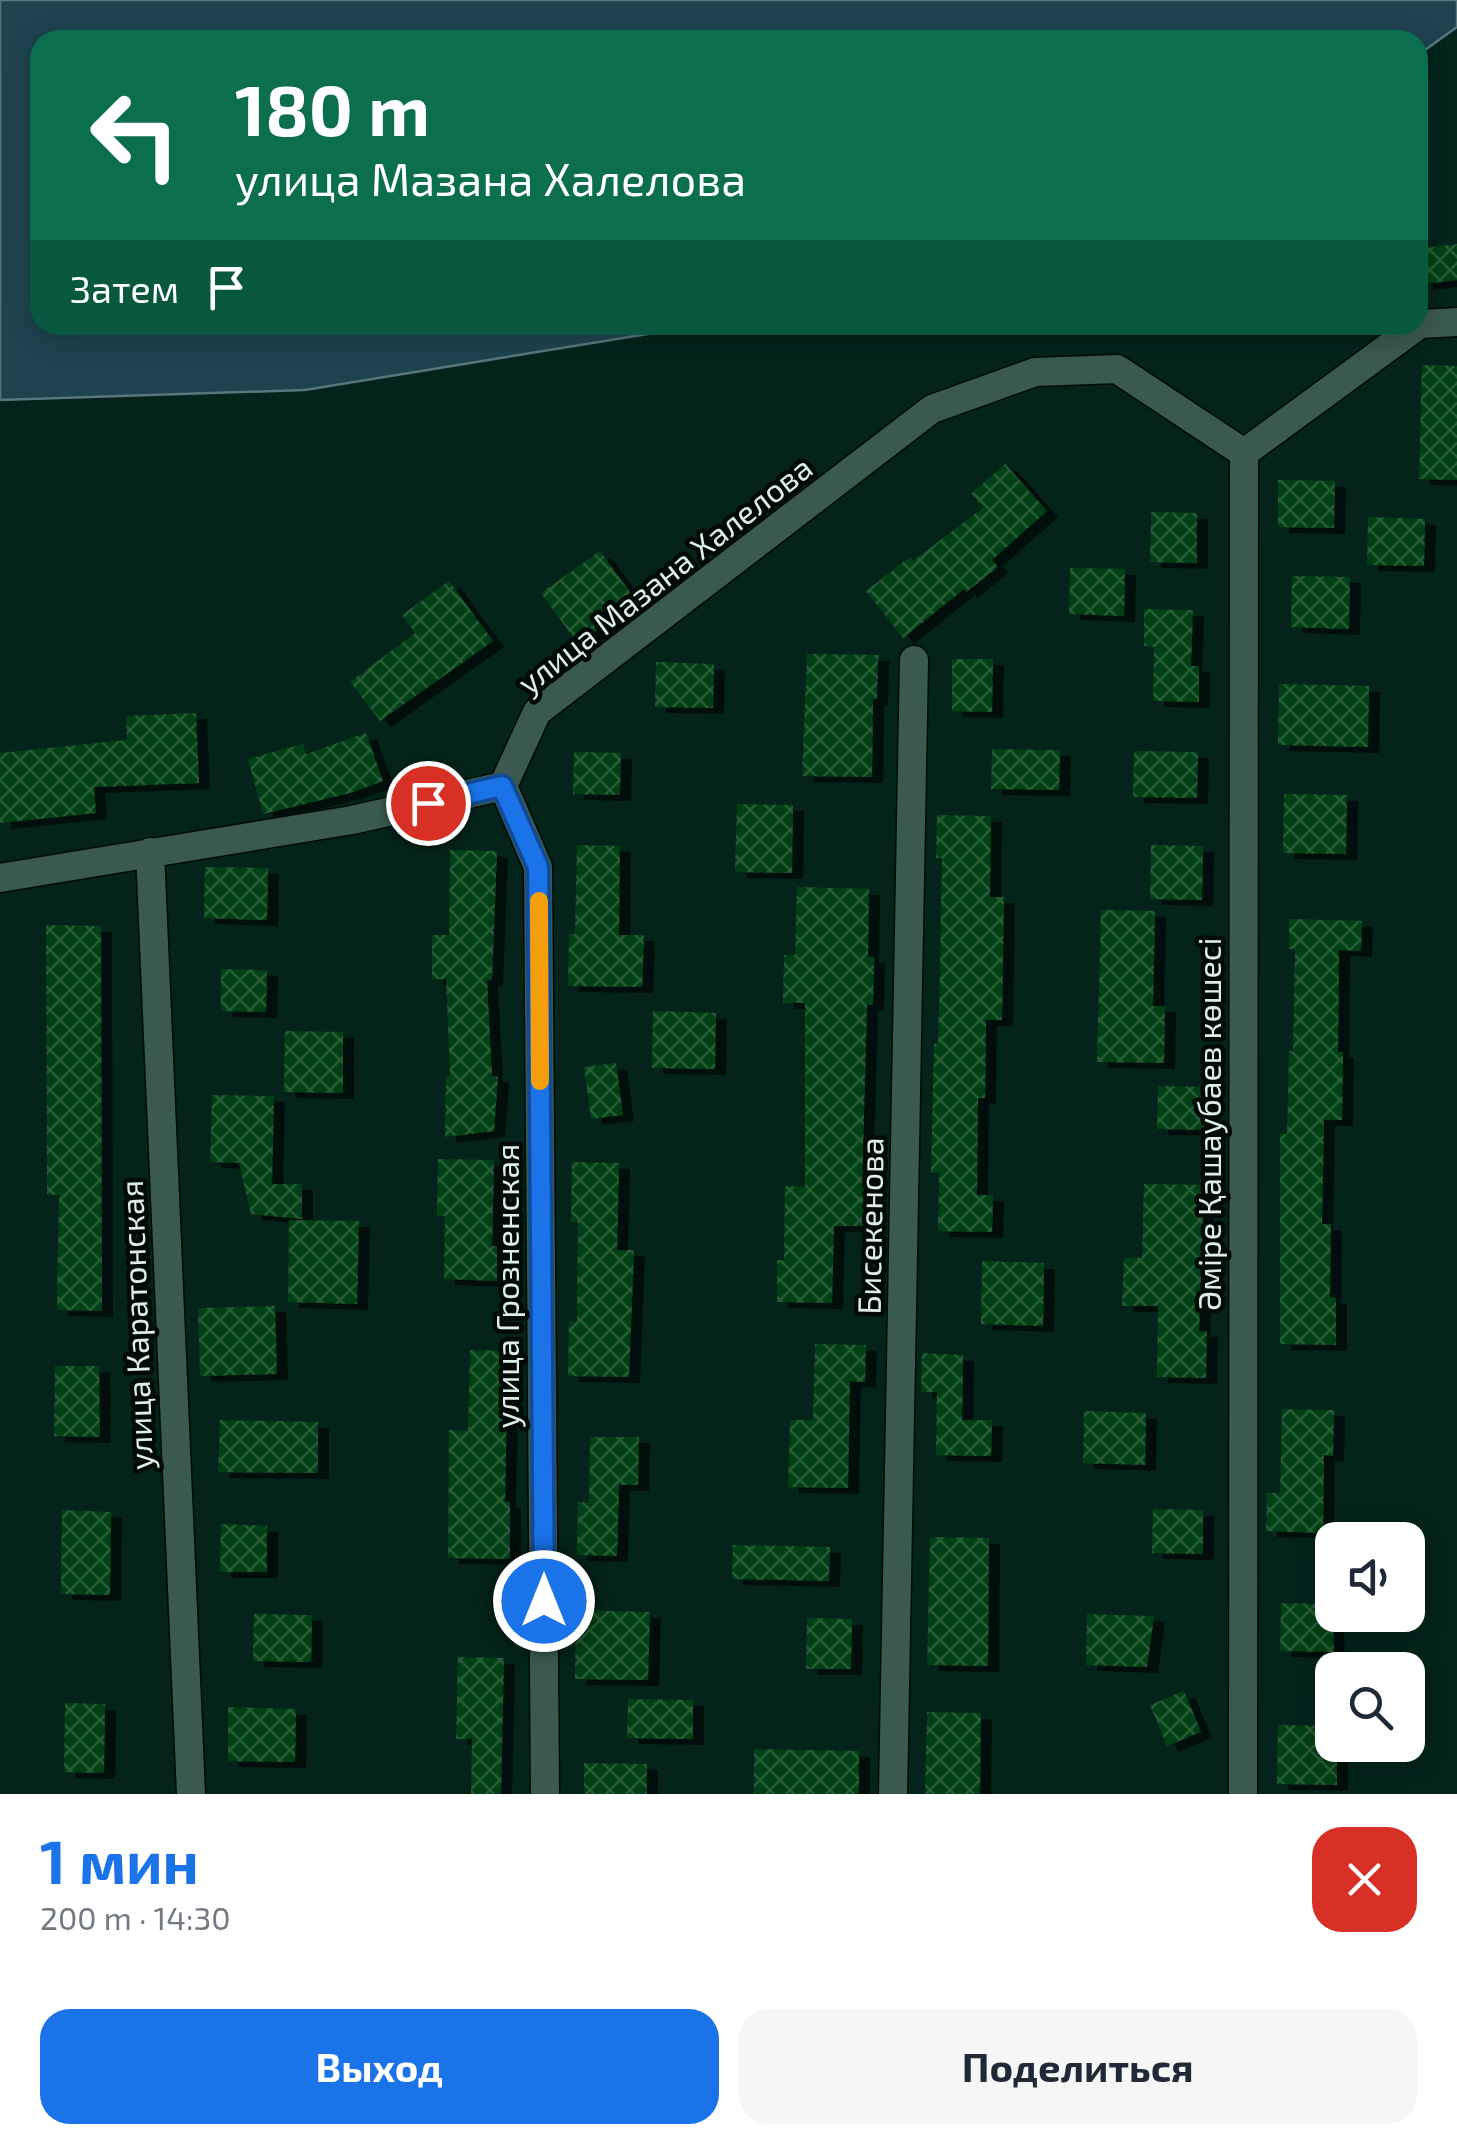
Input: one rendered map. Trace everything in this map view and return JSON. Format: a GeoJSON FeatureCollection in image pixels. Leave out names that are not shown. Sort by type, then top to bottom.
{"type":"FeatureCollection","features":[{"type":"Feature","properties":{"kind":"street"},"geometry":{"type":"LineString","coordinates":[[1428,324],[1457,322]]}},
{"type":"Feature","properties":{"kind":"street"},"geometry":{"type":"LineString","coordinates":[[1244,454],[1405,335]]}},
{"type":"Feature","properties":{"kind":"street","name":"улица Мазана Халелова"},"geometry":{"type":"LineString","coordinates":[[502,786],[536,712],[932,409],[1035,372],[1117,369],[1244,454]]}},
{"type":"Feature","properties":{"kind":"street","name":"Әміре Қашаубаев көшесі"},"geometry":{"type":"LineString","coordinates":[[1243,1794],[1244,454]]}},
{"type":"Feature","properties":{"kind":"street","name":"Бисекенова"},"geometry":{"type":"LineString","coordinates":[[893,1794],[914,660]]}},
{"type":"Feature","properties":{"kind":"street"},"geometry":{"type":"LineString","coordinates":[[0,878],[352,820],[502,786]]}},
{"type":"Feature","properties":{"kind":"street","name":"улица Грозненская"},"geometry":{"type":"LineString","coordinates":[[502,786],[538,867],[545,1794]]}},
{"type":"Feature","properties":{"kind":"street","name":"улица Каратонская"},"geometry":{"type":"LineString","coordinates":[[150,852],[190,1794]]}},
{"type":"Feature","properties":{"kind":"water"},"geometry":{"type":"Polygon","coordinates":[[[0,0],[1457,0],[1457,27],[1428,48],[1428,30],[30,30],[30,335],[642,335],[305,390],[0,400],[0,0]]]}},
{"type":"Feature","properties":{"kind":"building"},"geometry":{"type":"Polygon","coordinates":[[[1457,244],[1457,280],[1428,283],[1428,248],[1457,244]]]}},
{"type":"Feature","properties":{"kind":"building"},"geometry":{"type":"Polygon","coordinates":[[[1422,365],[1457,366],[1457,480],[1419,479],[1422,365]]]}},
{"type":"Feature","properties":{"kind":"building"},"geometry":{"type":"Polygon","coordinates":[[[1005,464],[1047,511],[992,560],[998,567],[903,638],[866,591],[984,507],[971,494],[1005,464]]]}},
{"type":"Feature","properties":{"kind":"building"},"geometry":{"type":"Polygon","coordinates":[[[1278,480],[1335,481],[1334,528],[1278,527],[1278,480]]]}},
{"type":"Feature","properties":{"kind":"building"},"geometry":{"type":"Polygon","coordinates":[[[1151,512],[1197,513],[1197,563],[1150,562],[1151,512]]]}},
{"type":"Feature","properties":{"kind":"building"},"geometry":{"type":"Polygon","coordinates":[[[1368,517],[1425,519],[1424,566],[1367,565],[1368,517]]]}},
{"type":"Feature","properties":{"kind":"building"},"geometry":{"type":"Polygon","coordinates":[[[600,551],[637,602],[578,644],[541,593],[600,551]]]}},
{"type":"Feature","properties":{"kind":"building"},"geometry":{"type":"Polygon","coordinates":[[[1070,568],[1125,569],[1124,616],[1069,614],[1070,568]]]}},
{"type":"Feature","properties":{"kind":"building"},"geometry":{"type":"Polygon","coordinates":[[[1292,576],[1350,577],[1349,629],[1291,627],[1292,576]]]}},
{"type":"Feature","properties":{"kind":"building"},"geometry":{"type":"Polygon","coordinates":[[[449,581],[493,641],[380,721],[350,682],[415,633],[402,615],[449,581]]]}},
{"type":"Feature","properties":{"kind":"building"},"geometry":{"type":"Polygon","coordinates":[[[1144,609],[1193,610],[1191,666],[1199,666],[1199,702],[1153,701],[1154,647],[1144,646],[1144,609]]]}},
{"type":"Feature","properties":{"kind":"building"},"geometry":{"type":"Polygon","coordinates":[[[807,654],[881,655],[877,699],[873,699],[872,777],[802,776],[807,654]]]}},
{"type":"Feature","properties":{"kind":"building"},"geometry":{"type":"Polygon","coordinates":[[[952,659],[993,659],[992,712],[952,711],[952,659]]]}},
{"type":"Feature","properties":{"kind":"building"},"geometry":{"type":"Polygon","coordinates":[[[656,662],[714,664],[713,708],[655,707],[656,662]]]}},
{"type":"Feature","properties":{"kind":"building"},"geometry":{"type":"Polygon","coordinates":[[[1279,684],[1369,686],[1368,747],[1278,745],[1279,684]]]}},
{"type":"Feature","properties":{"kind":"building"},"geometry":{"type":"Polygon","coordinates":[[[196,713],[199,783],[94,787],[96,813],[0,823],[0,753],[127,740],[126,716],[196,713]]]}},
{"type":"Feature","properties":{"kind":"building"},"geometry":{"type":"Polygon","coordinates":[[[366,733],[383,781],[263,814],[248,759],[303,744],[306,754],[366,733]]]}},
{"type":"Feature","properties":{"kind":"building"},"geometry":{"type":"Polygon","coordinates":[[[992,749],[1060,750],[1059,790],[991,789],[992,749]]]}},
{"type":"Feature","properties":{"kind":"building"},"geometry":{"type":"Polygon","coordinates":[[[1134,751],[1198,752],[1197,798],[1133,797],[1134,751]]]}},
{"type":"Feature","properties":{"kind":"building"},"geometry":{"type":"Polygon","coordinates":[[[574,752],[621,753],[620,795],[573,794],[574,752]]]}},
{"type":"Feature","properties":{"kind":"building"},"geometry":{"type":"Polygon","coordinates":[[[1284,794],[1347,795],[1346,854],[1283,853],[1284,794]]]}},
{"type":"Feature","properties":{"kind":"building"},"geometry":{"type":"Polygon","coordinates":[[[737,804],[793,805],[792,873],[735,872],[737,804]]]}},
{"type":"Feature","properties":{"kind":"building"},"geometry":{"type":"Polygon","coordinates":[[[937,815],[991,816],[990,897],[1004,897],[1002,1020],[986,1020],[985,1098],[978,1098],[977,1195],[993,1195],[992,1232],[938,1231],[939,1173],[931,1172],[942,858],[936,858],[937,815]]]}},
{"type":"Feature","properties":{"kind":"building"},"geometry":{"type":"Polygon","coordinates":[[[577,845],[620,846],[619,935],[644,935],[642,987],[568,986],[569,934],[575,934],[577,845]]]}},
{"type":"Feature","properties":{"kind":"building"},"geometry":{"type":"Polygon","coordinates":[[[1151,845],[1203,846],[1202,900],[1150,899],[1151,845]]]}},
{"type":"Feature","properties":{"kind":"building"},"geometry":{"type":"Polygon","coordinates":[[[450,850],[497,851],[492,980],[487,980],[492,1076],[498,1077],[494,1131],[445,1137],[446,1076],[450,1076],[446,979],[432,979],[432,935],[449,935],[450,850]]]}},
{"type":"Feature","properties":{"kind":"building"},"geometry":{"type":"Polygon","coordinates":[[[205,867],[268,868],[267,920],[204,918],[205,867]]]}},
{"type":"Feature","properties":{"kind":"building"},"geometry":{"type":"Polygon","coordinates":[[[797,887],[869,889],[868,957],[874,957],[873,1005],[867,1005],[862,1188],[869,1188],[869,1226],[834,1226],[832,1303],[777,1302],[777,1260],[784,1260],[785,1186],[805,1187],[805,1003],[783,1003],[784,955],[795,955],[797,887]]]}},
{"type":"Feature","properties":{"kind":"building"},"geometry":{"type":"Polygon","coordinates":[[[1101,910],[1155,911],[1153,1006],[1165,1006],[1164,1063],[1097,1062],[1101,910]]]}},
{"type":"Feature","properties":{"kind":"building"},"geometry":{"type":"Polygon","coordinates":[[[1289,919],[1362,921],[1361,951],[1339,950],[1342,1120],[1324,1120],[1322,1224],[1331,1224],[1330,1297],[1336,1298],[1336,1345],[1280,1344],[1280,1134],[1287,1134],[1289,1051],[1293,1051],[1295,949],[1289,949],[1289,919]]]}},
{"type":"Feature","properties":{"kind":"building"},"geometry":{"type":"Polygon","coordinates":[[[46,925],[101,926],[102,1311],[57,1310],[59,1195],[47,1195],[46,925]]]}},
{"type":"Feature","properties":{"kind":"building"},"geometry":{"type":"Polygon","coordinates":[[[221,969],[267,970],[266,1012],[221,1011],[221,969]]]}},
{"type":"Feature","properties":{"kind":"building"},"geometry":{"type":"Polygon","coordinates":[[[653,1011],[716,1013],[715,1069],[652,1068],[653,1011]]]}},
{"type":"Feature","properties":{"kind":"building"},"geometry":{"type":"Polygon","coordinates":[[[285,1031],[343,1032],[343,1093],[284,1092],[285,1031]]]}},
{"type":"Feature","properties":{"kind":"building"},"geometry":{"type":"Polygon","coordinates":[[[616,1063],[623,1115],[591,1119],[584,1067],[616,1063]]]}},
{"type":"Feature","properties":{"kind":"building"},"geometry":{"type":"Polygon","coordinates":[[[1158,1086],[1205,1087],[1205,1130],[1157,1129],[1158,1086]]]}},
{"type":"Feature","properties":{"kind":"building"},"geometry":{"type":"Polygon","coordinates":[[[212,1095],[274,1096],[272,1184],[302,1184],[302,1219],[251,1214],[239,1163],[210,1162],[212,1095]]]}},
{"type":"Feature","properties":{"kind":"building"},"geometry":{"type":"Polygon","coordinates":[[[438,1159],[494,1160],[492,1246],[497,1246],[497,1281],[444,1279],[445,1216],[437,1216],[438,1159]]]}},
{"type":"Feature","properties":{"kind":"building"},"geometry":{"type":"Polygon","coordinates":[[[572,1162],[619,1163],[617,1250],[634,1250],[629,1377],[568,1376],[569,1321],[577,1322],[578,1222],[571,1222],[572,1162]]]}},
{"type":"Feature","properties":{"kind":"building"},"geometry":{"type":"Polygon","coordinates":[[[1144,1184],[1204,1185],[1199,1331],[1207,1331],[1206,1378],[1157,1377],[1158,1306],[1122,1306],[1124,1258],[1142,1258],[1144,1184]]]}},
{"type":"Feature","properties":{"kind":"building"},"geometry":{"type":"Polygon","coordinates":[[[289,1220],[359,1221],[357,1304],[288,1302],[289,1220]]]}},
{"type":"Feature","properties":{"kind":"building"},"geometry":{"type":"Polygon","coordinates":[[[982,1261],[1044,1263],[1043,1326],[981,1324],[982,1261]]]}},
{"type":"Feature","properties":{"kind":"building"},"geometry":{"type":"Polygon","coordinates":[[[275,1306],[277,1374],[200,1376],[198,1308],[275,1306]]]}},
{"type":"Feature","properties":{"kind":"building"},"geometry":{"type":"Polygon","coordinates":[[[815,1344],[866,1345],[865,1382],[850,1381],[848,1488],[788,1487],[790,1420],[813,1420],[815,1344]]]}},
{"type":"Feature","properties":{"kind":"building"},"geometry":{"type":"Polygon","coordinates":[[[470,1350],[512,1351],[505,1502],[510,1502],[510,1559],[448,1558],[449,1430],[468,1431],[470,1350]]]}},
{"type":"Feature","properties":{"kind":"building"},"geometry":{"type":"Polygon","coordinates":[[[922,1353],[963,1355],[962,1420],[992,1420],[991,1456],[936,1455],[937,1392],[921,1392],[922,1353]]]}},
{"type":"Feature","properties":{"kind":"building"},"geometry":{"type":"Polygon","coordinates":[[[55,1366],[99,1366],[100,1437],[54,1436],[55,1366]]]}},
{"type":"Feature","properties":{"kind":"building"},"geometry":{"type":"Polygon","coordinates":[[[1282,1409],[1334,1410],[1333,1456],[1324,1455],[1323,1522],[1315,1522],[1315,1533],[1266,1531],[1267,1493],[1280,1493],[1282,1409]]]}},
{"type":"Feature","properties":{"kind":"building"},"geometry":{"type":"Polygon","coordinates":[[[1084,1411],[1146,1413],[1145,1465],[1083,1463],[1084,1411]]]}},
{"type":"Feature","properties":{"kind":"building"},"geometry":{"type":"Polygon","coordinates":[[[220,1420],[318,1422],[318,1473],[218,1472],[220,1420]]]}},
{"type":"Feature","properties":{"kind":"building"},"geometry":{"type":"Polygon","coordinates":[[[590,1437],[639,1437],[638,1485],[619,1485],[617,1556],[577,1555],[578,1502],[589,1503],[590,1437]]]}},
{"type":"Feature","properties":{"kind":"building"},"geometry":{"type":"Polygon","coordinates":[[[1153,1509],[1203,1510],[1203,1554],[1152,1553],[1153,1509]]]}},
{"type":"Feature","properties":{"kind":"building"},"geometry":{"type":"Polygon","coordinates":[[[62,1510],[111,1512],[110,1595],[61,1594],[62,1510]]]}},
{"type":"Feature","properties":{"kind":"building"},"geometry":{"type":"Polygon","coordinates":[[[221,1524],[267,1526],[267,1572],[220,1572],[221,1524]]]}},
{"type":"Feature","properties":{"kind":"building"},"geometry":{"type":"Polygon","coordinates":[[[930,1537],[989,1538],[988,1666],[927,1665],[930,1537]]]}},
{"type":"Feature","properties":{"kind":"building"},"geometry":{"type":"Polygon","coordinates":[[[733,1545],[830,1547],[829,1581],[732,1579],[733,1545]]]}},
{"type":"Feature","properties":{"kind":"building"},"geometry":{"type":"Polygon","coordinates":[[[1281,1603],[1315,1604],[1315,1632],[1333,1632],[1334,1652],[1280,1651],[1281,1603]]]}},
{"type":"Feature","properties":{"kind":"building"},"geometry":{"type":"Polygon","coordinates":[[[576,1610],[650,1612],[648,1680],[575,1679],[576,1610]]]}},
{"type":"Feature","properties":{"kind":"building"},"geometry":{"type":"Polygon","coordinates":[[[254,1614],[312,1615],[311,1662],[253,1661],[254,1614]]]}},
{"type":"Feature","properties":{"kind":"building"},"geometry":{"type":"Polygon","coordinates":[[[1087,1614],[1154,1616],[1147,1667],[1086,1665],[1087,1614]]]}},
{"type":"Feature","properties":{"kind":"building"},"geometry":{"type":"Polygon","coordinates":[[[807,1618],[852,1619],[851,1669],[806,1669],[807,1618]]]}},
{"type":"Feature","properties":{"kind":"building"},"geometry":{"type":"Polygon","coordinates":[[[458,1657],[504,1658],[501,1794],[471,1794],[472,1739],[456,1739],[458,1657]]]}},
{"type":"Feature","properties":{"kind":"building"},"geometry":{"type":"Polygon","coordinates":[[[1184,1691],[1201,1732],[1167,1746],[1150,1705],[1184,1691]]]}},
{"type":"Feature","properties":{"kind":"building"},"geometry":{"type":"Polygon","coordinates":[[[628,1699],[693,1700],[693,1739],[627,1738],[628,1699]]]}},
{"type":"Feature","properties":{"kind":"building"},"geometry":{"type":"Polygon","coordinates":[[[65,1703],[105,1704],[104,1773],[64,1772],[65,1703]]]}},
{"type":"Feature","properties":{"kind":"building"},"geometry":{"type":"Polygon","coordinates":[[[228,1707],[296,1709],[295,1762],[228,1761],[228,1707]]]}},
{"type":"Feature","properties":{"kind":"building"},"geometry":{"type":"Polygon","coordinates":[[[927,1712],[981,1713],[980,1794],[925,1794],[927,1712]]]}},
{"type":"Feature","properties":{"kind":"building"},"geometry":{"type":"Polygon","coordinates":[[[1278,1725],[1315,1726],[1315,1762],[1337,1762],[1337,1785],[1277,1784],[1278,1725]]]}},
{"type":"Feature","properties":{"kind":"building"},"geometry":{"type":"Polygon","coordinates":[[[754,1749],[859,1751],[859,1794],[754,1794],[754,1749]]]}},
{"type":"Feature","properties":{"kind":"building"},"geometry":{"type":"Polygon","coordinates":[[[584,1763],[647,1764],[647,1794],[584,1794],[584,1763]]]}},
{"type":"Feature","properties":{"kind":"slow traffic"},"geometry":{"type":"LineString","coordinates":[[539,901],[540,1081]]}},
{"type":"Feature","properties":{"kind":"route"},"geometry":{"type":"LineString","coordinates":[[428,803],[502,786],[538,867],[544,1601]]}}]}
